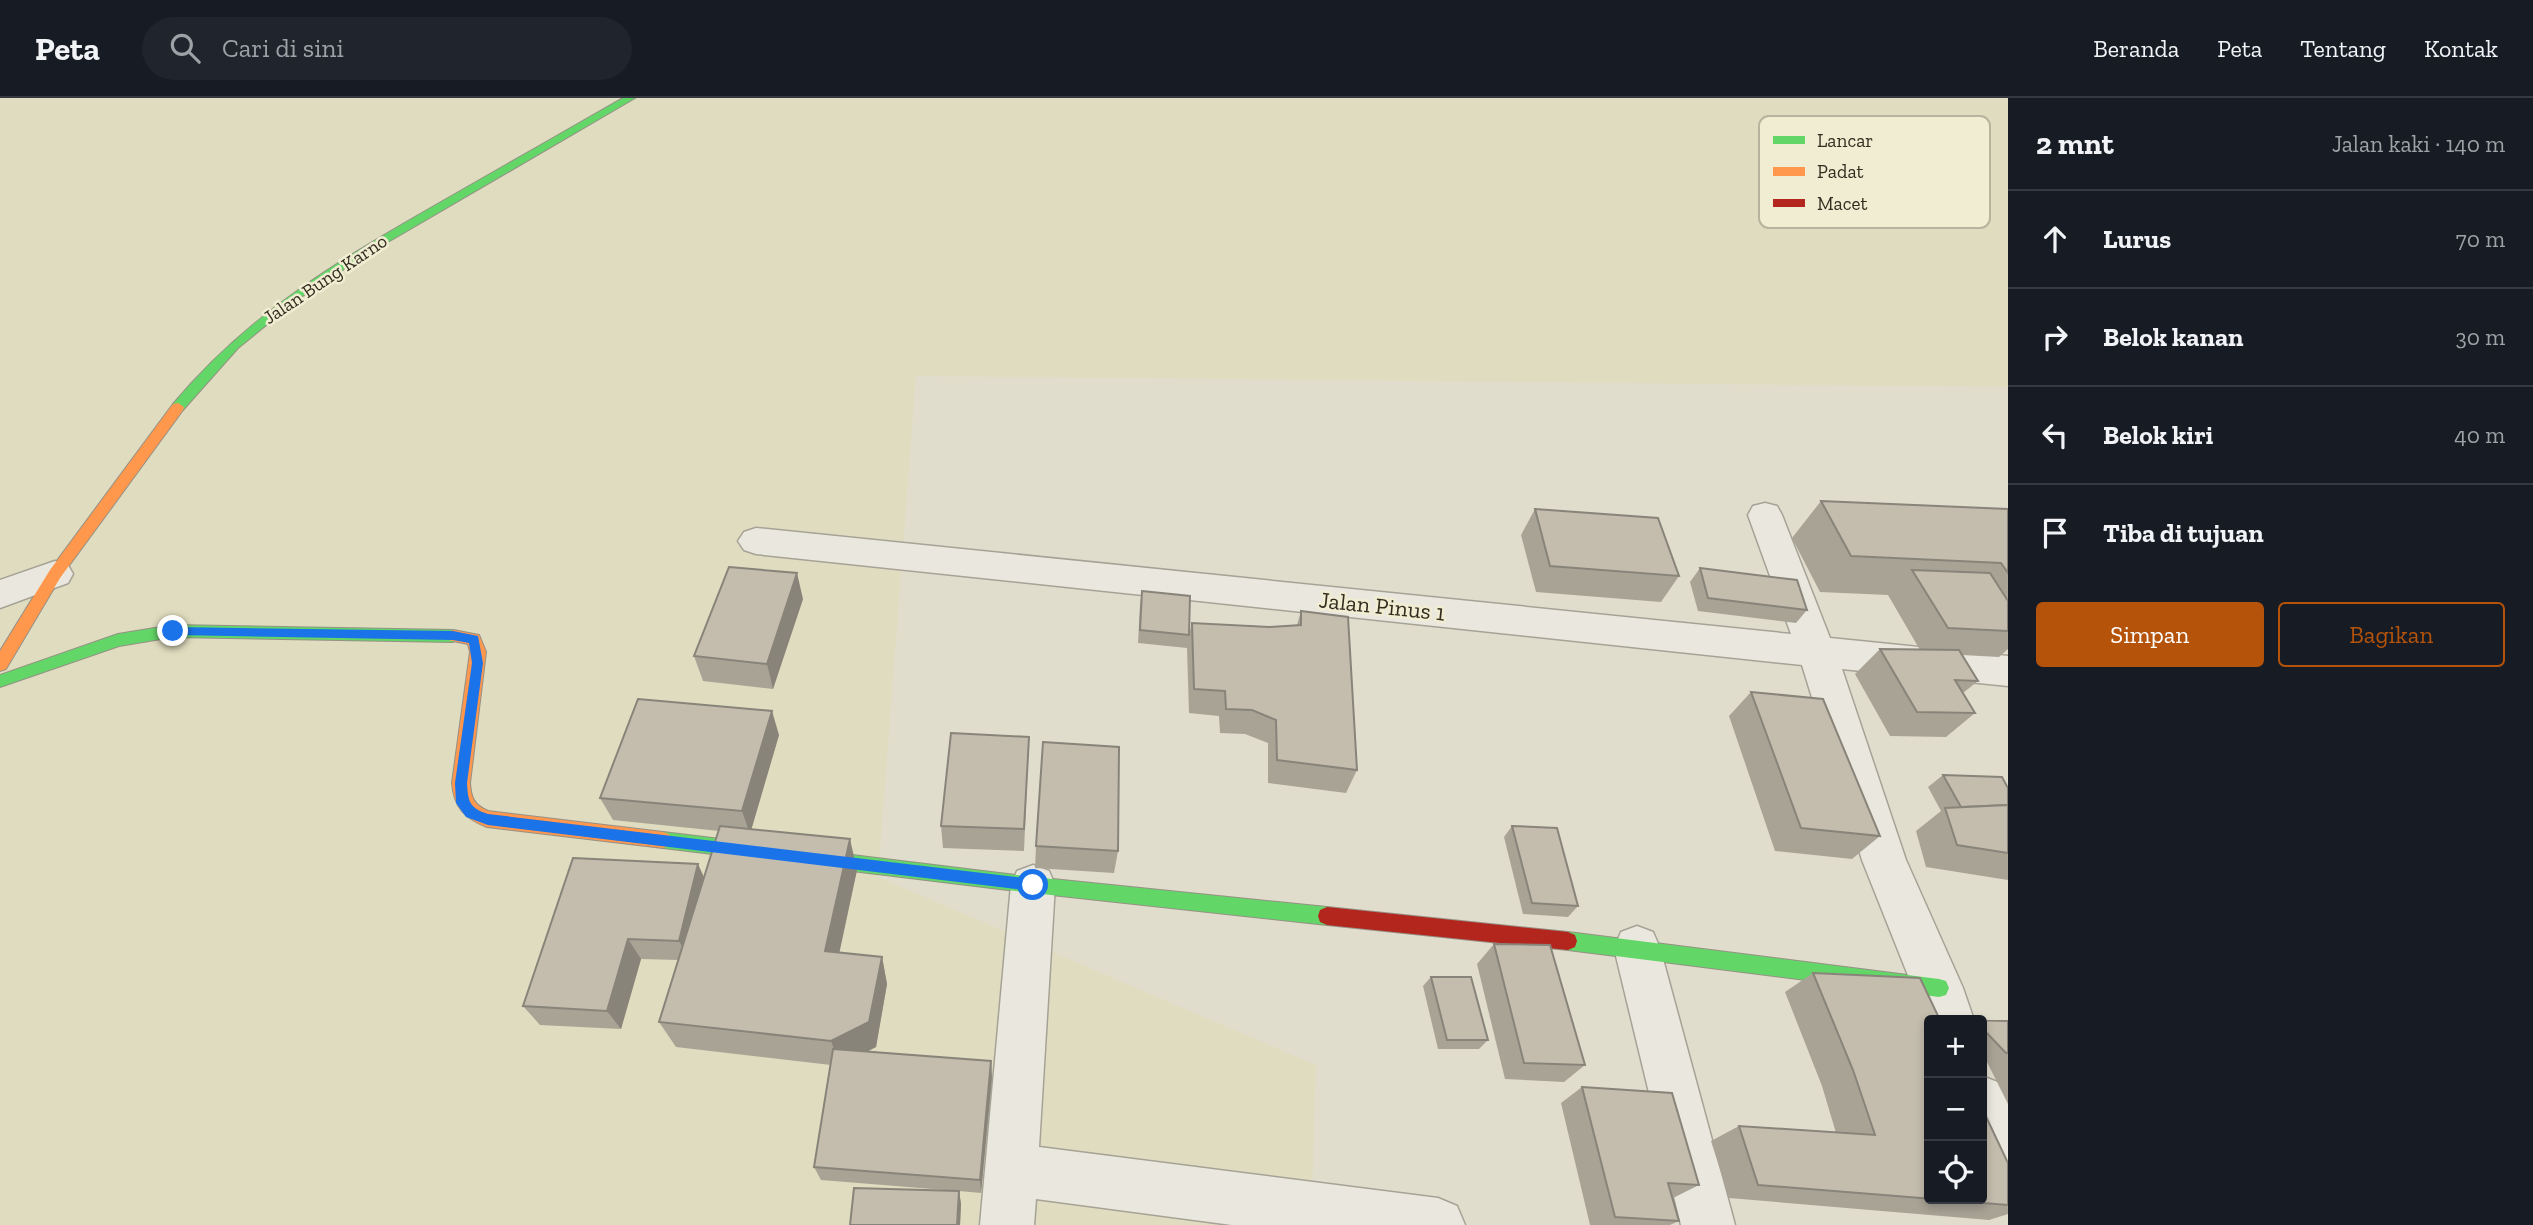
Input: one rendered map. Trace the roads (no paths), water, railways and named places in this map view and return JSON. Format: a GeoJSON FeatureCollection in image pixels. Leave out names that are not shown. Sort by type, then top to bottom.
{"type":"FeatureCollection","features":[{"type":"Feature","properties":{"kind":"street","name":"Jalan Bung Karno"},"geometry":{"type":"LineString","coordinates":[[0,665],[55,574],[83,534],[193,387],[236,341],[289,299],[367,249],[630,98]]}},
{"type":"Feature","properties":{"kind":"street"},"geometry":{"type":"LineString","coordinates":[[1765,515],[1817,652],[1884,860],[1945,1004]]}},
{"type":"Feature","properties":{"kind":"street","name":"Jalan Pinus 1"},"geometry":{"type":"LineString","coordinates":[[756,541],[2008,671]]}},
{"type":"Feature","properties":{"kind":"street"},"geometry":{"type":"LineString","coordinates":[[0,594],[55,574]]}},
{"type":"Feature","properties":{"kind":"street"},"geometry":{"type":"LineString","coordinates":[[0,681],[118,640],[173,631],[453,636],[474,639],[478,663],[461,783],[462,803],[470,814],[488,819],[1033,885],[1637,948],[1945,1004]]}},
{"type":"Feature","properties":{"kind":"street"},"geometry":{"type":"LineString","coordinates":[[1007,1225],[1033,885]]}},
{"type":"Feature","properties":{"kind":"street"},"geometry":{"type":"LineString","coordinates":[[1637,948],[1708,1225]]}},
{"type":"Feature","properties":{"kind":"street"},"geometry":{"type":"LineString","coordinates":[[1987,1114],[2008,1166]]}},
{"type":"Feature","properties":{"kind":"street"},"geometry":{"type":"LineString","coordinates":[[1012,1170],[1385,1222],[1438,1225]]}}]}
